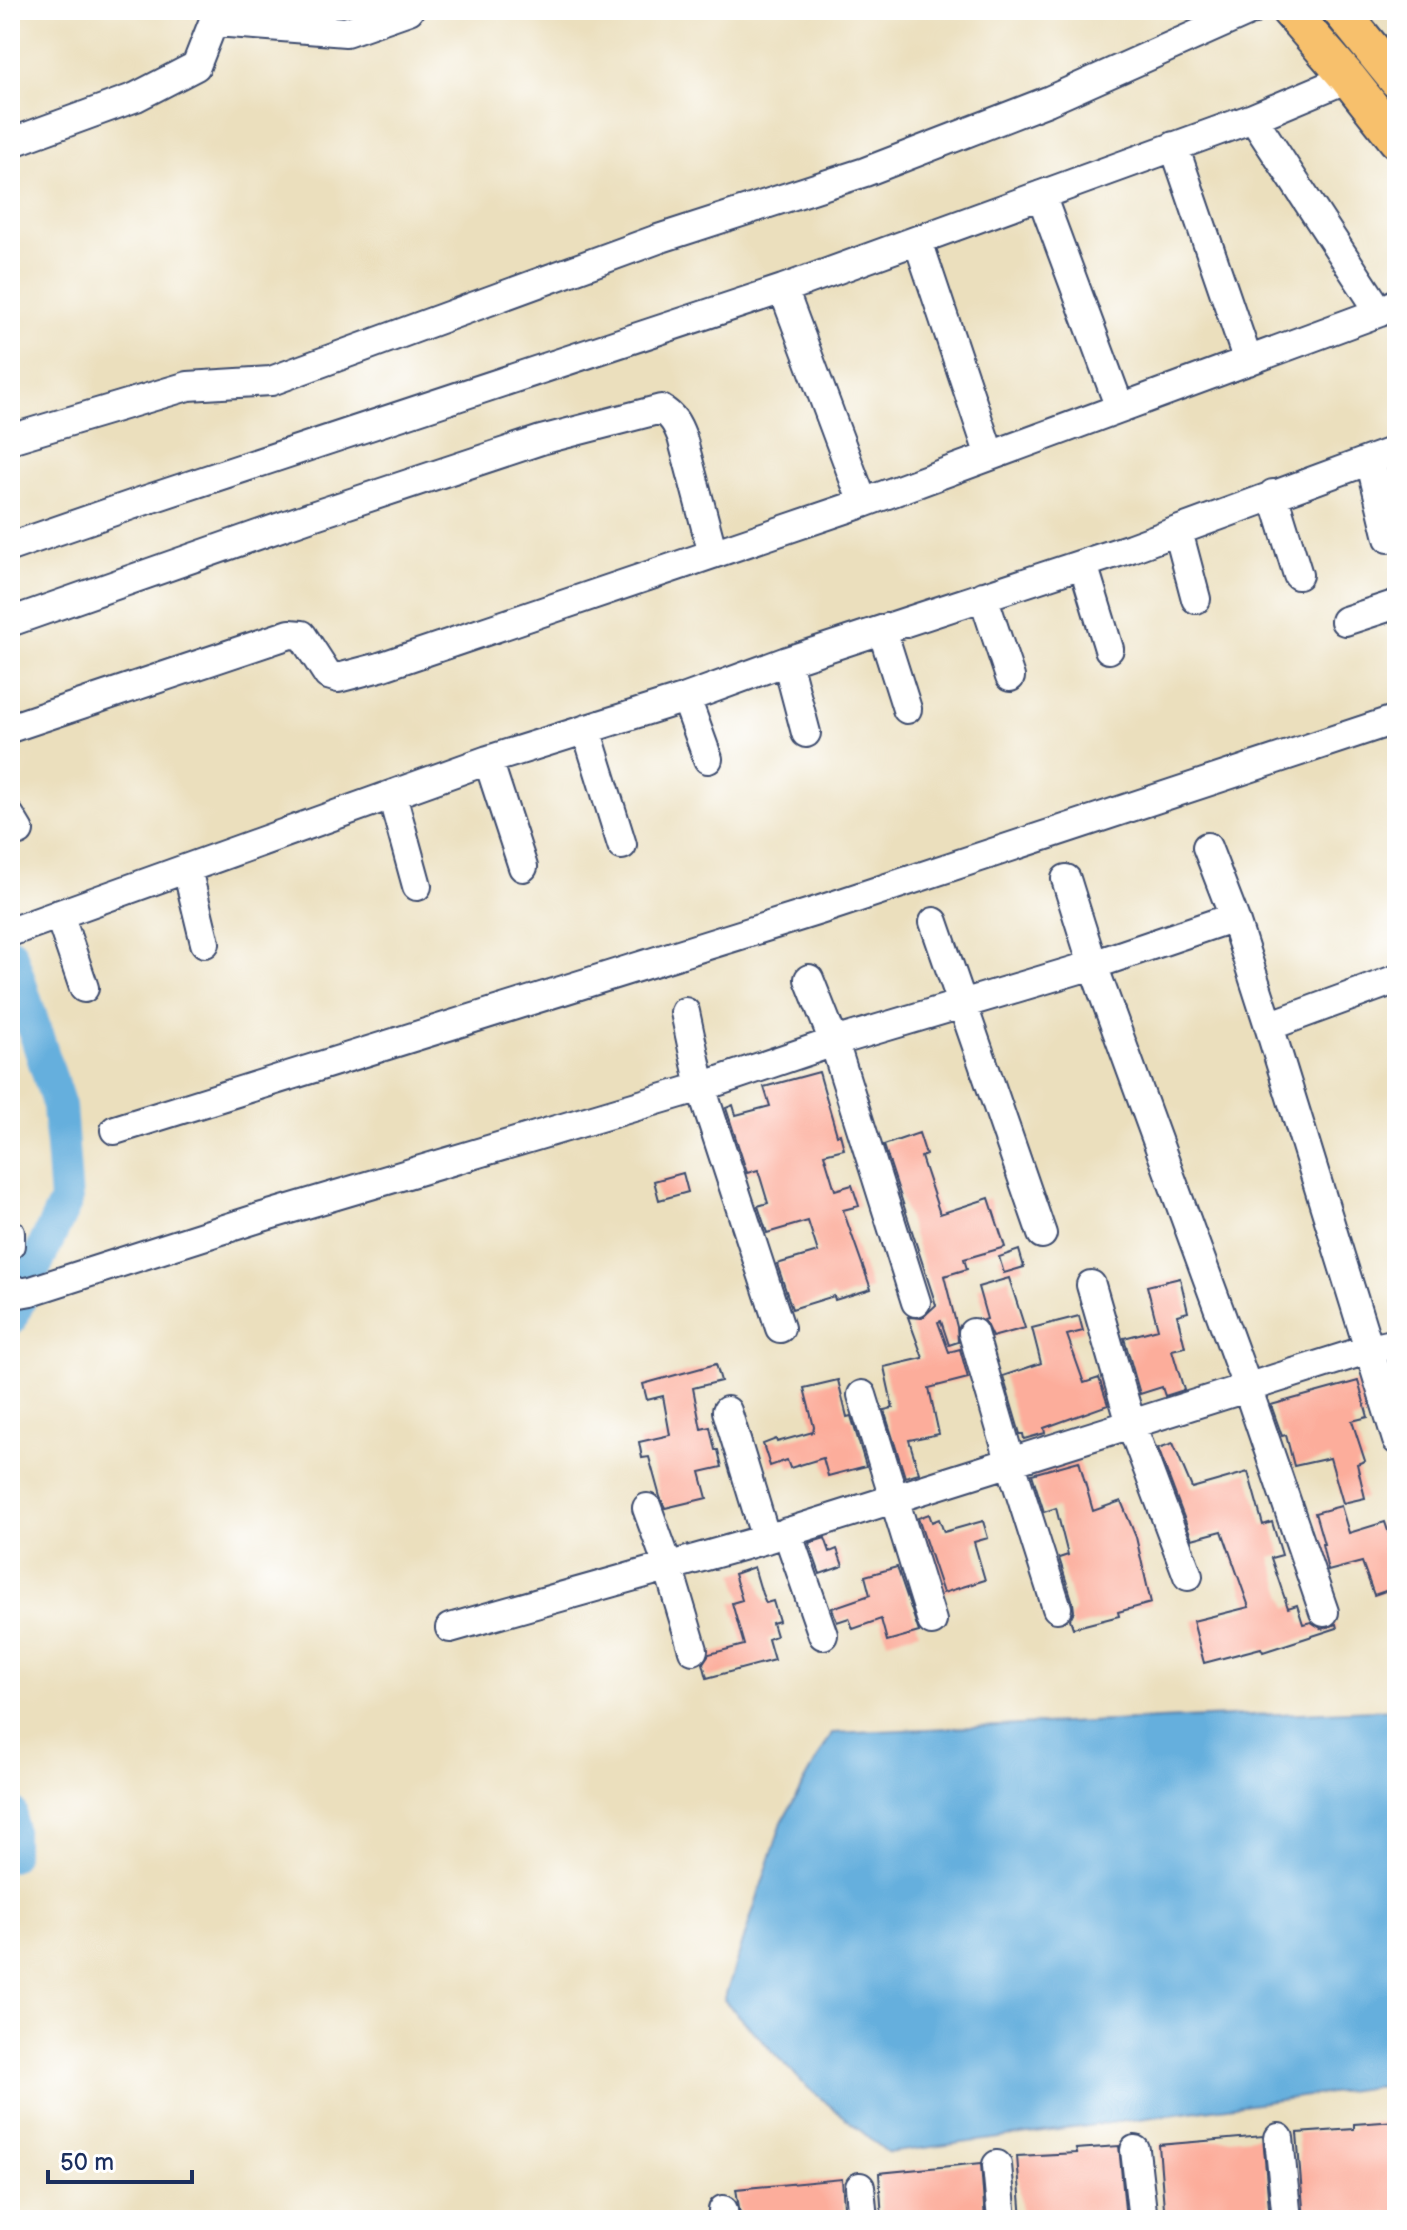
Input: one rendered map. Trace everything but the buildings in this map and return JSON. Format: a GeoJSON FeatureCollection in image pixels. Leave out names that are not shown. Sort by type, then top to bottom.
{"type":"FeatureCollection","features":[{"type":"Feature","properties":{"kind":"main road"},"geometry":{"type":"LineString","coordinates":[[1289,10],[1397,140]]}},
{"type":"Feature","properties":{"kind":"main road"},"geometry":{"type":"LineString","coordinates":[[1354,17],[1397,80]]}},
{"type":"Feature","properties":{"kind":"street"},"geometry":{"type":"LineString","coordinates":[[10,143],[136,97],[196,66],[217,16],[346,32],[409,10]]}},
{"type":"Feature","properties":{"kind":"street"},"geometry":{"type":"LineString","coordinates":[[10,439],[188,386],[271,381],[308,369],[658,239],[865,172],[1048,101],[1252,10]]}},
{"type":"Feature","properties":{"kind":"street"},"geometry":{"type":"LineString","coordinates":[[10,547],[783,289],[1253,118],[1348,78]]}},
{"type":"Feature","properties":{"kind":"street"},"geometry":{"type":"LineString","coordinates":[[10,728],[290,634],[302,635],[328,675],[338,678],[380,667],[863,503],[1388,307],[1253,118]]}},
{"type":"Feature","properties":{"kind":"street"},"geometry":{"type":"LineString","coordinates":[[1174,146],[1248,361]]}},
{"type":"Feature","properties":{"kind":"street"},"geometry":{"type":"LineString","coordinates":[[1041,195],[1120,408]]}},
{"type":"Feature","properties":{"kind":"street"},"geometry":{"type":"LineString","coordinates":[[918,241],[990,456]]}},
{"type":"Feature","properties":{"kind":"street"},"geometry":{"type":"LineString","coordinates":[[783,289],[863,503]]}},
{"type":"Feature","properties":{"kind":"street"},"geometry":{"type":"LineString","coordinates":[[10,622],[309,517],[512,450],[661,409],[670,415],[682,437],[713,554]]}},
{"type":"Feature","properties":{"kind":"street"},"geometry":{"type":"LineString","coordinates":[[10,932],[488,760],[686,698],[787,661],[1083,564],[1397,450]]}},
{"type":"Feature","properties":{"kind":"street"},"geometry":{"type":"LineString","coordinates":[[1370,460],[1389,538]]}},
{"type":"Feature","properties":{"kind":"street"},"geometry":{"type":"LineString","coordinates":[[1273,494],[1298,575]]}},
{"type":"Feature","properties":{"kind":"street"},"geometry":{"type":"LineString","coordinates":[[1178,531],[1196,599]]}},
{"type":"Feature","properties":{"kind":"street"},"geometry":{"type":"LineString","coordinates":[[1083,564],[1109,649]]}},
{"type":"Feature","properties":{"kind":"street"},"geometry":{"type":"LineString","coordinates":[[983,596],[1010,677]]}},
{"type":"Feature","properties":{"kind":"street"},"geometry":{"type":"LineString","coordinates":[[1345,621],[1397,604]]}},
{"type":"Feature","properties":{"kind":"street"},"geometry":{"type":"LineString","coordinates":[[882,630],[907,709]]}},
{"type":"Feature","properties":{"kind":"street"},"geometry":{"type":"LineString","coordinates":[[787,661],[806,733]]}},
{"type":"Feature","properties":{"kind":"street"},"geometry":{"type":"LineString","coordinates":[[686,698],[708,759]]}},
{"type":"Feature","properties":{"kind":"street"},"geometry":{"type":"LineString","coordinates":[[115,1130],[820,910],[1397,719]]}},
{"type":"Feature","properties":{"kind":"street"},"geometry":{"type":"LineString","coordinates":[[586,729],[622,845]]}},
{"type":"Feature","properties":{"kind":"street"},"geometry":{"type":"LineString","coordinates":[[488,760],[523,867]]}},
{"type":"Feature","properties":{"kind":"street"},"geometry":{"type":"LineString","coordinates":[[392,795],[417,886]]}},
{"type":"Feature","properties":{"kind":"street"},"geometry":{"type":"LineString","coordinates":[[1207,847],[1384,1346],[1397,1440]]}},
{"type":"Feature","properties":{"kind":"street"},"geometry":{"type":"LineString","coordinates":[[187,869],[205,943]]}},
{"type":"Feature","properties":{"kind":"street"},"geometry":{"type":"LineString","coordinates":[[1066,879],[1093,965],[1247,1387],[1324,1612]]}},
{"type":"Feature","properties":{"kind":"street"},"geometry":{"type":"LineString","coordinates":[[59,914],[84,988]]}},
{"type":"Feature","properties":{"kind":"street"},"geometry":{"type":"LineString","coordinates":[[10,1287],[20,1293],[31,1291],[259,1218],[701,1087],[834,1042],[1093,965],[1234,917]]}},
{"type":"Feature","properties":{"kind":"street"},"geometry":{"type":"LineString","coordinates":[[934,922],[1042,1234]]}},
{"type":"Feature","properties":{"kind":"street"},"geometry":{"type":"LineString","coordinates":[[809,979],[834,1042],[916,1302]]}},
{"type":"Feature","properties":{"kind":"street"},"geometry":{"type":"LineString","coordinates":[[1269,1026],[1397,979]]}},
{"type":"Feature","properties":{"kind":"street"},"geometry":{"type":"LineString","coordinates":[[685,1012],[701,1087],[780,1328]]}},
{"type":"Feature","properties":{"kind":"street"},"geometry":{"type":"LineString","coordinates":[[10,1233],[10,1245]]}},
{"type":"Feature","properties":{"kind":"street"},"geometry":{"type":"LineString","coordinates":[[1091,1285],[1131,1424],[1188,1576]]}},
{"type":"Feature","properties":{"kind":"street"},"geometry":{"type":"LineString","coordinates":[[973,1333],[1057,1608]]}},
{"type":"Feature","properties":{"kind":"street"},"geometry":{"type":"LineString","coordinates":[[450,1628],[777,1536],[1384,1346]]}},
{"type":"Feature","properties":{"kind":"street"},"geometry":{"type":"LineString","coordinates":[[862,1395],[932,1621]]}},
{"type":"Feature","properties":{"kind":"street"},"geometry":{"type":"LineString","coordinates":[[727,1411],[777,1536],[823,1635]]}},
{"type":"Feature","properties":{"kind":"street"},"geometry":{"type":"LineString","coordinates":[[647,1508],[693,1650]]}},
{"type":"Feature","properties":{"kind":"street"},"geometry":{"type":"LineString","coordinates":[[1279,2138],[1287,2220]]}},
{"type":"Feature","properties":{"kind":"street"},"geometry":{"type":"LineString","coordinates":[[1135,2150],[1143,2220]]}},
{"type":"Feature","properties":{"kind":"street"},"geometry":{"type":"LineString","coordinates":[[997,2165],[1002,2220]]}},
{"type":"Feature","properties":{"kind":"street"},"geometry":{"type":"LineString","coordinates":[[860,2187],[863,2220]]}},
{"type":"Feature","properties":{"kind":"water"},"geometry":{"type":"Polygon","coordinates":[[[1397,1709],[1397,2084],[888,2153],[806,2086],[724,2000],[782,1822],[832,1733],[1397,1709]]]}},
{"type":"Feature","properties":{"kind":"waterway"},"geometry":{"type":"LineString","coordinates":[[10,953],[59,1106],[66,1201],[10,1319]]}},
{"type":"Feature","properties":{"kind":"waterway"},"geometry":{"type":"LineString","coordinates":[[10,1812],[10,1855]]}}]}
